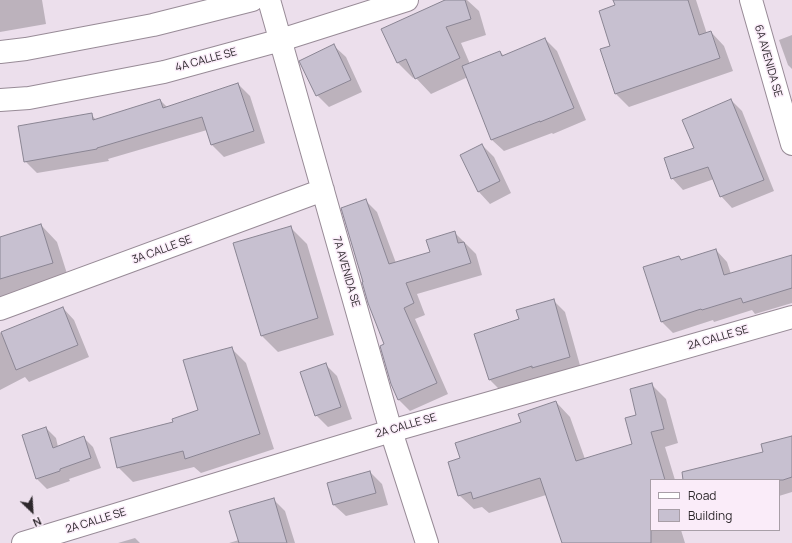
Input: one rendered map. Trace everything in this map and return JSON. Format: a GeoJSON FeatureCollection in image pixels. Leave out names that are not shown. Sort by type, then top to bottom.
{"type":"FeatureCollection","features":[{"type":"Feature","properties":{"kind":"street"},"geometry":{"type":"LineString","coordinates":[[0,52],[26,49],[153,25],[252,0]]}},
{"type":"Feature","properties":{"kind":"street","name":"7A AVENIDA SE"},"geometry":{"type":"LineString","coordinates":[[269,0],[391,431],[427,543]]}},
{"type":"Feature","properties":{"kind":"street","name":"4A CALLE SE"},"geometry":{"type":"LineString","coordinates":[[0,100],[29,98],[164,72],[281,40],[407,0]]}},
{"type":"Feature","properties":{"kind":"street","name":"6A AVENIDA SE"},"geometry":{"type":"LineString","coordinates":[[751,0],[792,144]]}},
{"type":"Feature","properties":{"kind":"street","name":"3A CALLE SE"},"geometry":{"type":"LineString","coordinates":[[0,309],[323,190]]}},
{"type":"Feature","properties":{"kind":"street","name":"2A CALLE SE"},"geometry":{"type":"LineString","coordinates":[[23,543],[391,431],[792,317]]}},
{"type":"Feature","properties":{"kind":"building"},"geometry":{"type":"Polygon","coordinates":[[[445,0],[465,0],[471,19],[446,27],[460,58],[415,79],[406,59],[397,63],[381,29],[445,0]]]}},
{"type":"Feature","properties":{"kind":"building"},"geometry":{"type":"Polygon","coordinates":[[[613,0],[688,0],[699,35],[711,31],[720,58],[615,94],[600,49],[610,46],[599,11],[615,5],[613,0]]]}},
{"type":"Feature","properties":{"kind":"building"},"geometry":{"type":"Polygon","coordinates":[[[545,38],[574,108],[491,140],[462,66],[500,51],[502,56],[545,38]]]}},
{"type":"Feature","properties":{"kind":"building"},"geometry":{"type":"Polygon","coordinates":[[[334,44],[351,80],[316,96],[299,61],[334,44]]]}},
{"type":"Feature","properties":{"kind":"building"},"geometry":{"type":"Polygon","coordinates":[[[238,83],[254,131],[211,145],[202,117],[97,149],[24,162],[18,126],[92,113],[93,120],[160,99],[163,108],[238,83]]]}},
{"type":"Feature","properties":{"kind":"building"},"geometry":{"type":"Polygon","coordinates":[[[731,99],[764,180],[720,197],[708,167],[671,179],[664,158],[694,148],[682,120],[731,99]]]}},
{"type":"Feature","properties":{"kind":"building"},"geometry":{"type":"Polygon","coordinates":[[[482,144],[500,181],[478,192],[460,155],[482,144]]]}},
{"type":"Feature","properties":{"kind":"building"},"geometry":{"type":"Polygon","coordinates":[[[366,199],[389,264],[430,252],[426,240],[455,231],[458,243],[464,242],[471,263],[406,283],[414,303],[404,308],[437,383],[398,400],[391,384],[380,346],[384,344],[368,303],[341,208],[366,199]]]}},
{"type":"Feature","properties":{"kind":"building"},"geometry":{"type":"Polygon","coordinates":[[[41,224],[53,263],[0,279],[0,237],[41,224]]]}},
{"type":"Feature","properties":{"kind":"building"},"geometry":{"type":"Polygon","coordinates":[[[291,226],[318,318],[261,336],[233,243],[291,226]]]}},
{"type":"Feature","properties":{"kind":"building"},"geometry":{"type":"Polygon","coordinates":[[[716,249],[724,275],[792,255],[792,288],[743,303],[741,298],[661,322],[643,267],[679,256],[681,260],[716,249]]]}},
{"type":"Feature","properties":{"kind":"building"},"geometry":{"type":"Polygon","coordinates":[[[554,299],[570,357],[532,368],[532,366],[489,380],[474,334],[519,319],[516,310],[554,299]]]}},
{"type":"Feature","properties":{"kind":"building"},"geometry":{"type":"Polygon","coordinates":[[[63,307],[78,345],[16,370],[1,332],[63,307]]]}},
{"type":"Feature","properties":{"kind":"building"},"geometry":{"type":"Polygon","coordinates":[[[232,347],[260,434],[185,459],[183,451],[117,468],[110,438],[173,422],[172,419],[198,410],[183,360],[232,347]]]}},
{"type":"Feature","properties":{"kind":"building"},"geometry":{"type":"Polygon","coordinates":[[[326,363],[341,407],[315,416],[300,372],[326,363]]]}},
{"type":"Feature","properties":{"kind":"building"},"geometry":{"type":"Polygon","coordinates":[[[652,383],[664,429],[651,432],[665,479],[650,479],[651,543],[562,543],[540,478],[473,499],[471,492],[458,496],[448,462],[460,458],[455,443],[521,422],[518,414],[556,401],[576,461],[632,444],[625,418],[636,415],[630,389],[652,383]]]}},
{"type":"Feature","properties":{"kind":"building"},"geometry":{"type":"Polygon","coordinates":[[[46,427],[53,448],[84,436],[91,458],[36,479],[22,435],[46,427]]]}},
{"type":"Feature","properties":{"kind":"building"},"geometry":{"type":"Polygon","coordinates":[[[792,436],[792,477],[783,480],[683,479],[682,472],[763,452],[761,444],[792,436]]]}},
{"type":"Feature","properties":{"kind":"building"},"geometry":{"type":"Polygon","coordinates":[[[370,471],[376,493],[333,505],[327,483],[370,471]]]}},
{"type":"Feature","properties":{"kind":"building"},"geometry":{"type":"Polygon","coordinates":[[[274,498],[287,543],[239,543],[229,511],[274,498]]]}}]}
